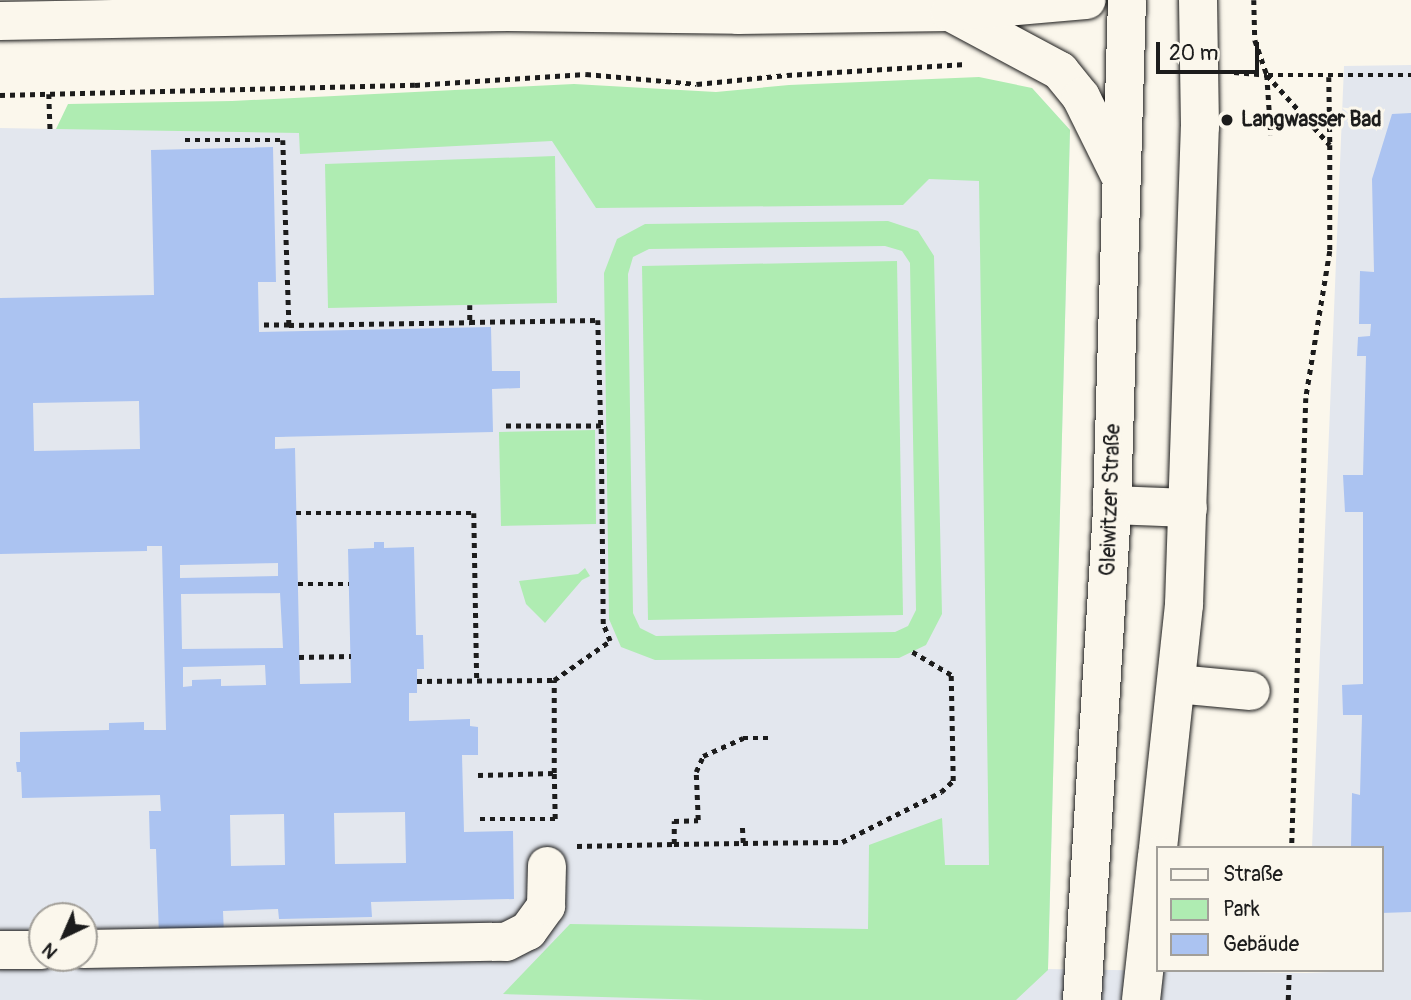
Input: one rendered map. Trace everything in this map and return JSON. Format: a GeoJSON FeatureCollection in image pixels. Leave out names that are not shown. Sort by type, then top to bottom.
{"type":"FeatureCollection","features":[{"type":"Feature","properties":{"kind":"main road"},"geometry":{"type":"LineString","coordinates":[[0,21],[508,12],[738,15],[950,12],[1086,0]]}},
{"type":"Feature","properties":{"kind":"main road","name":"Gleiwitzer Straße"},"geometry":{"type":"LineString","coordinates":[[1082,1000],[1112,505],[1127,0]]}},
{"type":"Feature","properties":{"kind":"main road"},"geometry":{"type":"LineString","coordinates":[[1158,846],[1184,605],[1200,127],[1198,0]]}},
{"type":"Feature","properties":{"kind":"main road"},"geometry":{"type":"LineString","coordinates":[[950,12],[1060,71],[1081,97],[1121,179]]}},
{"type":"Feature","properties":{"kind":"main road"},"geometry":{"type":"LineString","coordinates":[[1112,505],[1188,508]]}},
{"type":"Feature","properties":{"kind":"main road"},"geometry":{"type":"LineString","coordinates":[[1177,684],[1251,691]]}},
{"type":"Feature","properties":{"kind":"main road"},"geometry":{"type":"LineString","coordinates":[[98,949],[506,942],[528,931],[546,906],[557,856]]}},
{"type":"Feature","properties":{"kind":"main road"},"geometry":{"type":"LineString","coordinates":[[1141,1000],[1156,865]]}},
{"type":"Feature","properties":{"kind":"main road"},"geometry":{"type":"LineString","coordinates":[[0,950],[28,950]]}},
{"type":"Feature","properties":{"kind":"path"},"geometry":{"type":"LineString","coordinates":[[1254,0],[1255,40],[1267,75],[1330,145]]}},
{"type":"Feature","properties":{"kind":"path"},"geometry":{"type":"LineString","coordinates":[[0,95],[415,85],[586,75],[697,84],[954,63]]}},
{"type":"Feature","properties":{"kind":"path"},"geometry":{"type":"LineString","coordinates":[[1267,75],[1411,75]]}},
{"type":"Feature","properties":{"kind":"path"},"geometry":{"type":"LineString","coordinates":[[1292,846],[1306,398],[1330,251],[1329,77]]}},
{"type":"Feature","properties":{"kind":"path"},"geometry":{"type":"LineString","coordinates":[[49,94],[50,131]]}},
{"type":"Feature","properties":{"kind":"path"},"geometry":{"type":"LineString","coordinates":[[185,141],[283,140],[289,325]]}},
{"type":"Feature","properties":{"kind":"path"},"geometry":{"type":"LineString","coordinates":[[470,305],[470,322]]}},
{"type":"Feature","properties":{"kind":"path"},"geometry":{"type":"LineString","coordinates":[[259,325],[598,320],[603,624],[610,641],[554,680],[417,681]]}},
{"type":"Feature","properties":{"kind":"path"},"geometry":{"type":"LineString","coordinates":[[502,426],[601,426]]}},
{"type":"Feature","properties":{"kind":"path"},"geometry":{"type":"LineString","coordinates":[[296,513],[474,513],[477,680]]}},
{"type":"Feature","properties":{"kind":"path"},"geometry":{"type":"LineString","coordinates":[[298,584],[349,584]]}},
{"type":"Feature","properties":{"kind":"path"},"geometry":{"type":"LineString","coordinates":[[557,856],[674,844],[842,842],[942,792],[953,781],[951,675],[912,652]]}},
{"type":"Feature","properties":{"kind":"path"},"geometry":{"type":"LineString","coordinates":[[299,657],[351,656]]}},
{"type":"Feature","properties":{"kind":"path"},"geometry":{"type":"LineString","coordinates":[[480,819],[555,819],[554,680]]}},
{"type":"Feature","properties":{"kind":"path"},"geometry":{"type":"LineString","coordinates":[[674,844],[674,821],[698,820],[696,772],[703,756],[743,737],[773,738]]}},
{"type":"Feature","properties":{"kind":"path"},"geometry":{"type":"LineString","coordinates":[[478,775],[554,773]]}},
{"type":"Feature","properties":{"kind":"path"},"geometry":{"type":"LineString","coordinates":[[742,823],[743,843]]}},
{"type":"Feature","properties":{"kind":"path"},"geometry":{"type":"LineString","coordinates":[[1288,1000],[1289,972]]}},
{"type":"Feature","properties":{"kind":"shaded area"},"geometry":{"type":"Polygon","coordinates":[[[1411,65],[1411,1000],[0,1000],[0,128],[55,129],[1032,88],[1070,130],[1048,969],[1383,972],[1383,846],[1312,846],[1344,66],[1411,65]]]}},
{"type":"Feature","properties":{"kind":"green space"},"geometry":{"type":"Polygon","coordinates":[[[979,77],[1032,88],[1070,130],[1048,970],[1016,1000],[705,1000],[503,994],[570,924],[868,929],[869,845],[942,818],[945,865],[989,865],[979,181],[929,179],[903,205],[596,208],[552,141],[300,154],[299,133],[56,129],[68,104],[232,101],[574,84],[716,92],[789,85],[979,77]]]}},
{"type":"Feature","properties":{"kind":"green space"},"geometry":{"type":"Polygon","coordinates":[[[555,156],[557,303],[328,308],[325,164],[555,156]]]}},
{"type":"Feature","properties":{"kind":"green space"},"geometry":{"type":"Polygon","coordinates":[[[888,221],[918,231],[934,256],[942,614],[926,645],[899,658],[655,660],[621,647],[609,619],[604,273],[617,239],[645,224],[888,221]],[[885,246],[649,249],[633,257],[628,274],[633,613],[640,628],[656,636],[895,632],[908,626],[916,610],[910,263],[902,251],[885,246]]]}},
{"type":"Feature","properties":{"kind":"green space"},"geometry":{"type":"Polygon","coordinates":[[[897,261],[903,615],[648,620],[642,266],[897,261]]]}},
{"type":"Feature","properties":{"kind":"green space"},"geometry":{"type":"Polygon","coordinates":[[[595,430],[596,524],[501,526],[499,432],[595,430]]]}},
{"type":"Feature","properties":{"kind":"green space"},"geometry":{"type":"Polygon","coordinates":[[[585,568],[590,576],[582,580],[545,623],[526,604],[519,581],[578,574],[585,568]]]}},
{"type":"Feature","properties":{"kind":"building"},"geometry":{"type":"Polygon","coordinates":[[[1411,113],[1411,912],[1383,913],[1383,846],[1351,846],[1352,793],[1360,795],[1362,715],[1343,715],[1342,685],[1363,684],[1363,512],[1345,512],[1343,475],[1363,475],[1366,356],[1357,356],[1358,337],[1370,336],[1371,324],[1359,324],[1360,271],[1374,272],[1372,179],[1392,114],[1411,113]]]}},
{"type":"Feature","properties":{"kind":"building"},"geometry":{"type":"Polygon","coordinates":[[[273,147],[276,282],[258,282],[259,332],[491,327],[492,371],[520,371],[520,388],[492,389],[493,432],[275,437],[275,449],[295,448],[300,684],[351,683],[348,549],[374,548],[374,542],[384,542],[384,548],[414,547],[416,635],[423,635],[424,669],[417,669],[417,693],[409,693],[409,721],[470,719],[470,726],[478,727],[478,755],[462,755],[464,832],[513,831],[514,899],[371,902],[372,917],[279,919],[278,909],[223,911],[224,935],[159,937],[156,849],[150,849],[149,811],[161,811],[160,795],[22,798],[21,772],[17,772],[16,762],[20,762],[20,732],[109,730],[109,723],[144,722],[144,730],[166,730],[162,546],[147,546],[147,551],[0,554],[0,298],[154,295],[151,150],[273,147]],[[139,401],[33,403],[34,451],[140,449],[139,401]],[[278,563],[180,565],[180,578],[278,576],[278,563]],[[280,593],[181,594],[182,649],[283,648],[280,593]],[[265,665],[183,667],[183,687],[192,686],[192,680],[221,679],[221,686],[266,685],[265,665]],[[405,812],[334,813],[335,864],[406,863],[405,812]],[[284,814],[230,815],[231,866],[285,865],[284,814]]]}},
{"type":"Feature","properties":{"kind":"place","name":"Langwasser Bad"},"geometry":{"type":"Point","coordinates":[1227,120]}}]}
